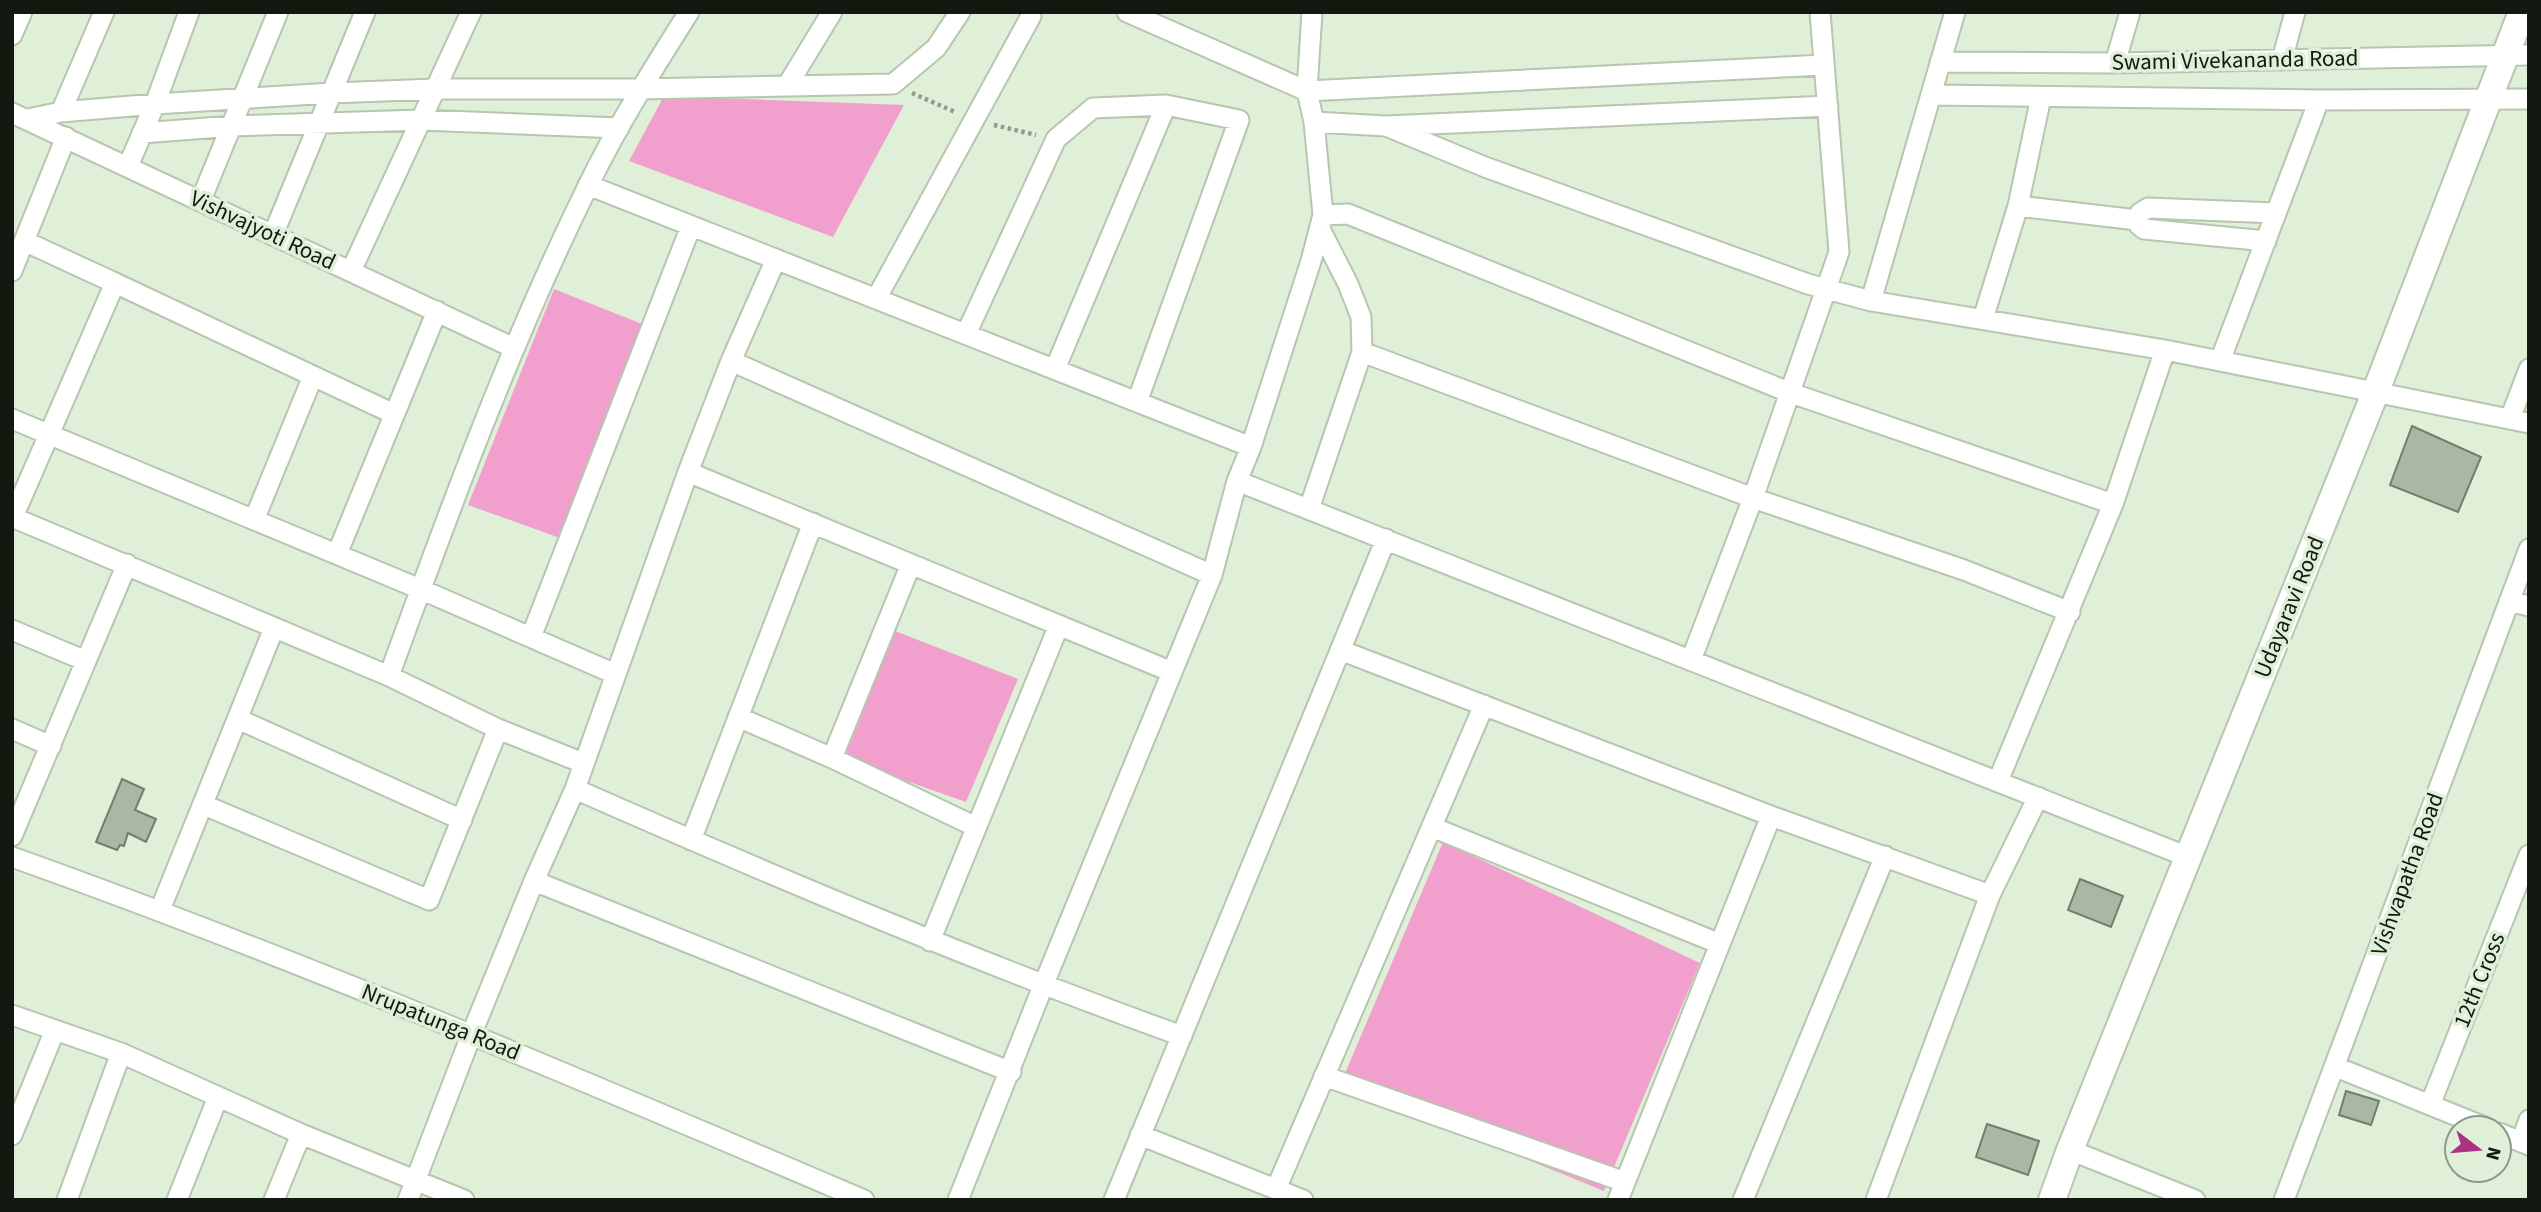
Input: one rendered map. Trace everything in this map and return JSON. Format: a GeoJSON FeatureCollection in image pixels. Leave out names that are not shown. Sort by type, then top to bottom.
{"type":"FeatureCollection","features":[{"type":"Feature","properties":{"kind":"street"},"geometry":{"type":"LineString","coordinates":[[12,35],[22,12]]}},
{"type":"Feature","properties":{"kind":"street"},"geometry":{"type":"LineString","coordinates":[[61,112],[104,12]]}},
{"type":"Feature","properties":{"kind":"street"},"geometry":{"type":"LineString","coordinates":[[128,166],[155,104],[189,12]]}},
{"type":"Feature","properties":{"kind":"street"},"geometry":{"type":"LineString","coordinates":[[201,200],[278,12]]}},
{"type":"Feature","properties":{"kind":"street"},"geometry":{"type":"LineString","coordinates":[[273,234],[365,12]]}},
{"type":"Feature","properties":{"kind":"street"},"geometry":{"type":"LineString","coordinates":[[351,271],[471,12]]}},
{"type":"Feature","properties":{"kind":"street"},"geometry":{"type":"LineString","coordinates":[[389,676],[514,348],[588,185],[640,89],[689,12]]}},
{"type":"Feature","properties":{"kind":"street"},"geometry":{"type":"LineString","coordinates":[[787,86],[832,12]]}},
{"type":"Feature","properties":{"kind":"street"},"geometry":{"type":"LineString","coordinates":[[20,116],[245,98],[435,89],[640,89],[892,84],[936,48],[960,12]]}},
{"type":"Feature","properties":{"kind":"street"},"geometry":{"type":"LineString","coordinates":[[1127,12],[1307,91],[1824,65]]}},
{"type":"Feature","properties":{"kind":"street"},"geometry":{"type":"LineString","coordinates":[[1309,509],[1362,352],[1361,317],[1321,222],[1314,122],[1307,91],[1312,12]]}},
{"type":"Feature","properties":{"kind":"street"},"geometry":{"type":"LineString","coordinates":[[1691,660],[1753,498],[1839,252],[1820,12]]}},
{"type":"Feature","properties":{"kind":"street"},"geometry":{"type":"LineString","coordinates":[[1871,301],[1955,12]]}},
{"type":"Feature","properties":{"kind":"street"},"geometry":{"type":"LineString","coordinates":[[2115,63],[2130,12]]}},
{"type":"Feature","properties":{"kind":"street"},"geometry":{"type":"LineString","coordinates":[[2282,60],[2295,12]]}},
{"type":"Feature","properties":{"kind":"street","name":"Udayaravi Road"},"geometry":{"type":"LineString","coordinates":[[2052,1200],[2376,391],[2489,100],[2517,55],[2522,12]]}},
{"type":"Feature","properties":{"kind":"street"},"geometry":{"type":"LineString","coordinates":[[876,299],[1031,16]]}},
{"type":"Feature","properties":{"kind":"street","name":"Swami Vivekananda Road"},"geometry":{"type":"LineString","coordinates":[[1940,62],[2115,63],[2517,55]]}},
{"type":"Feature","properties":{"kind":"street"},"geometry":{"type":"LineString","coordinates":[[1931,95],[2319,100],[2529,99]]}},
{"type":"Feature","properties":{"kind":"street"},"geometry":{"type":"LineString","coordinates":[[1983,319],[2018,206],[2041,97]]}},
{"type":"Feature","properties":{"kind":"street"},"geometry":{"type":"LineString","coordinates":[[2220,361],[2319,100]]}},
{"type":"Feature","properties":{"kind":"street"},"geometry":{"type":"LineString","coordinates":[[1055,369],[1166,105]]}},
{"type":"Feature","properties":{"kind":"street"},"geometry":{"type":"LineString","coordinates":[[966,334],[1056,139],[1093,108],[1166,105],[1239,120],[1137,402]]}},
{"type":"Feature","properties":{"kind":"street"},"geometry":{"type":"LineString","coordinates":[[1314,122],[1386,126],[1828,106]]}},
{"type":"Feature","properties":{"kind":"street","name":"Vishvajyoti Road"},"geometry":{"type":"LineString","coordinates":[[20,116],[514,348]]}},
{"type":"Feature","properties":{"kind":"street"},"geometry":{"type":"LineString","coordinates":[[142,133],[233,126],[421,120],[619,128]]}},
{"type":"Feature","properties":{"kind":"street"},"geometry":{"type":"LineString","coordinates":[[1386,126],[1485,167],[1827,289],[1871,301],[2165,350],[2519,421],[2529,369]]}},
{"type":"Feature","properties":{"kind":"street"},"geometry":{"type":"LineString","coordinates":[[12,271],[66,137]]}},
{"type":"Feature","properties":{"kind":"street"},"geometry":{"type":"LineString","coordinates":[[588,185],[1251,447]]}},
{"type":"Feature","properties":{"kind":"street"},"geometry":{"type":"LineString","coordinates":[[2018,206],[2137,220]]}},
{"type":"Feature","properties":{"kind":"street"},"geometry":{"type":"LineString","coordinates":[[2266,241],[2144,229],[2137,220],[2140,213],[2148,208],[2276,213]]}},
{"type":"Feature","properties":{"kind":"street"},"geometry":{"type":"LineString","coordinates":[[1321,222],[1348,214],[1791,393],[2113,503]]}},
{"type":"Feature","properties":{"kind":"street"},"geometry":{"type":"LineString","coordinates":[[958,1200],[1212,575],[1237,481],[1251,447],[1321,222]]}},
{"type":"Feature","properties":{"kind":"street"},"geometry":{"type":"LineString","coordinates":[[531,637],[691,226]]}},
{"type":"Feature","properties":{"kind":"street"},"geometry":{"type":"LineString","coordinates":[[24,241],[394,414]]}},
{"type":"Feature","properties":{"kind":"street"},"geometry":{"type":"LineString","coordinates":[[408,1200],[472,1033],[575,789],[688,472],[731,361],[776,259]]}},
{"type":"Feature","properties":{"kind":"street"},"geometry":{"type":"LineString","coordinates":[[115,283],[13,517],[389,676],[498,729],[583,763]]}},
{"type":"Feature","properties":{"kind":"street"},"geometry":{"type":"LineString","coordinates":[[337,554],[437,311]]}},
{"type":"Feature","properties":{"kind":"street"},"geometry":{"type":"LineString","coordinates":[[1998,781],[2113,503],[2165,350]]}},
{"type":"Feature","properties":{"kind":"street"},"geometry":{"type":"LineString","coordinates":[[1362,352],[1753,498],[1964,570],[2070,612]]}},
{"type":"Feature","properties":{"kind":"street"},"geometry":{"type":"LineString","coordinates":[[731,361],[1212,575]]}},
{"type":"Feature","properties":{"kind":"street"},"geometry":{"type":"LineString","coordinates":[[254,520],[313,376]]}},
{"type":"Feature","properties":{"kind":"street"},"geometry":{"type":"LineString","coordinates":[[12,419],[420,589],[615,674]]}},
{"type":"Feature","properties":{"kind":"street"},"geometry":{"type":"LineString","coordinates":[[688,472],[1172,672]]}},
{"type":"Feature","properties":{"kind":"street"},"geometry":{"type":"LineString","coordinates":[[1237,481],[2188,857]]}},
{"type":"Feature","properties":{"kind":"street"},"geometry":{"type":"LineString","coordinates":[[691,840],[813,523]]}},
{"type":"Feature","properties":{"kind":"street"},"geometry":{"type":"LineString","coordinates":[[1114,1200],[1385,539]]}},
{"type":"Feature","properties":{"kind":"street","name":"Vishvapatha Road"},"geometry":{"type":"LineString","coordinates":[[2284,1200],[2529,549]]}},
{"type":"Feature","properties":{"kind":"street"},"geometry":{"type":"LineString","coordinates":[[12,836],[127,564]]}},
{"type":"Feature","properties":{"kind":"street"},"geometry":{"type":"LineString","coordinates":[[832,758],[911,564]]}},
{"type":"Feature","properties":{"kind":"street"},"geometry":{"type":"LineString","coordinates":[[2509,601],[2529,606]]}},
{"type":"Feature","properties":{"kind":"street"},"geometry":{"type":"LineString","coordinates":[[930,941],[1059,625]]}},
{"type":"Feature","properties":{"kind":"street"},"geometry":{"type":"LineString","coordinates":[[160,910],[274,628]]}},
{"type":"Feature","properties":{"kind":"street"},"geometry":{"type":"LineString","coordinates":[[12,630],[86,661]]}},
{"type":"Feature","properties":{"kind":"street"},"geometry":{"type":"LineString","coordinates":[[1340,650],[1770,816],[1990,895]]}},
{"type":"Feature","properties":{"kind":"street"},"geometry":{"type":"LineString","coordinates":[[1276,1189],[1483,705]]}},
{"type":"Feature","properties":{"kind":"street"},"geometry":{"type":"LineString","coordinates":[[738,717],[832,758],[976,827]]}},
{"type":"Feature","properties":{"kind":"street"},"geometry":{"type":"LineString","coordinates":[[238,719],[462,820]]}},
{"type":"Feature","properties":{"kind":"street"},"geometry":{"type":"LineString","coordinates":[[12,729],[51,746]]}},
{"type":"Feature","properties":{"kind":"street"},"geometry":{"type":"LineString","coordinates":[[204,805],[429,900],[498,729]]}},
{"type":"Feature","properties":{"kind":"street"},"geometry":{"type":"LineString","coordinates":[[575,789],[930,941],[1043,986],[1182,1036]]}},
{"type":"Feature","properties":{"kind":"street"},"geometry":{"type":"LineString","coordinates":[[1876,1200],[1990,895],[2038,797]]}},
{"type":"Feature","properties":{"kind":"street"},"geometry":{"type":"LineString","coordinates":[[1324,1076],[1622,1191],[1770,816]]}},
{"type":"Feature","properties":{"kind":"street"},"geometry":{"type":"LineString","coordinates":[[1432,827],[1720,943]]}},
{"type":"Feature","properties":{"kind":"street","name":"12th Cross"},"geometry":{"type":"LineString","coordinates":[[2430,1105],[2529,855]]}},
{"type":"Feature","properties":{"kind":"street"},"geometry":{"type":"LineString","coordinates":[[1743,1200],[1885,856]]}},
{"type":"Feature","properties":{"kind":"street","name":"Nrupatunga Road"},"geometry":{"type":"LineString","coordinates":[[12,857],[160,910],[472,1033],[864,1200]]}},
{"type":"Feature","properties":{"kind":"street"},"geometry":{"type":"LineString","coordinates":[[534,881],[1010,1072]]}},
{"type":"Feature","properties":{"kind":"street"},"geometry":{"type":"LineString","coordinates":[[12,1015],[121,1053],[301,1134],[464,1200]]}},
{"type":"Feature","properties":{"kind":"street"},"geometry":{"type":"LineString","coordinates":[[12,1135],[55,1030]]}},
{"type":"Feature","properties":{"kind":"street"},"geometry":{"type":"LineString","coordinates":[[66,1200],[121,1053]]}},
{"type":"Feature","properties":{"kind":"street"},"geometry":{"type":"LineString","coordinates":[[2336,1067],[2452,1114]]}},
{"type":"Feature","properties":{"kind":"street"},"geometry":{"type":"LineString","coordinates":[[177,1200],[218,1097]]}},
{"type":"Feature","properties":{"kind":"street"},"geometry":{"type":"LineString","coordinates":[[2525,1143],[2529,1120]]}},
{"type":"Feature","properties":{"kind":"street"},"geometry":{"type":"LineString","coordinates":[[274,1200],[301,1134]]}},
{"type":"Feature","properties":{"kind":"street"},"geometry":{"type":"LineString","coordinates":[[1140,1135],[1303,1200]]}},
{"type":"Feature","properties":{"kind":"street"},"geometry":{"type":"LineString","coordinates":[[2070,1150],[2195,1200]]}},
{"type":"Feature","properties":{"kind":"path"},"geometry":{"type":"LineString","coordinates":[[892,84],[972,120],[1056,139]]}},
{"type":"Feature","properties":{"kind":"shaded area"},"geometry":{"type":"Polygon","coordinates":[[[664,96],[904,105],[833,237],[629,161],[664,96]]]}},
{"type":"Feature","properties":{"kind":"shaded area"},"geometry":{"type":"Polygon","coordinates":[[[554,289],[642,324],[560,538],[468,505],[554,289]]]}},
{"type":"Feature","properties":{"kind":"shaded area"},"geometry":{"type":"Polygon","coordinates":[[[895,631],[1018,679],[966,802],[844,759],[895,631]]]}},
{"type":"Feature","properties":{"kind":"shaded area"},"geometry":{"type":"Polygon","coordinates":[[[1443,842],[1700,963],[1604,1191],[1341,1083],[1443,842]]]}},
{"type":"Feature","properties":{"kind":"building"},"geometry":{"type":"Polygon","coordinates":[[[2412,426],[2481,457],[2458,512],[2390,485],[2412,426]]]}},
{"type":"Feature","properties":{"kind":"building"},"geometry":{"type":"Polygon","coordinates":[[[122,779],[144,789],[135,810],[156,819],[146,842],[128,833],[124,846],[120,845],[117,850],[96,842],[122,779]]]}},
{"type":"Feature","properties":{"kind":"building"},"geometry":{"type":"Polygon","coordinates":[[[2080,879],[2123,896],[2111,927],[2068,910],[2080,879]]]}},
{"type":"Feature","properties":{"kind":"building"},"geometry":{"type":"Polygon","coordinates":[[[2346,1091],[2379,1101],[2371,1125],[2339,1115],[2346,1091]]]}},
{"type":"Feature","properties":{"kind":"building"},"geometry":{"type":"Polygon","coordinates":[[[1987,1124],[2039,1141],[2028,1175],[1976,1157],[1987,1124]]]}}]}
